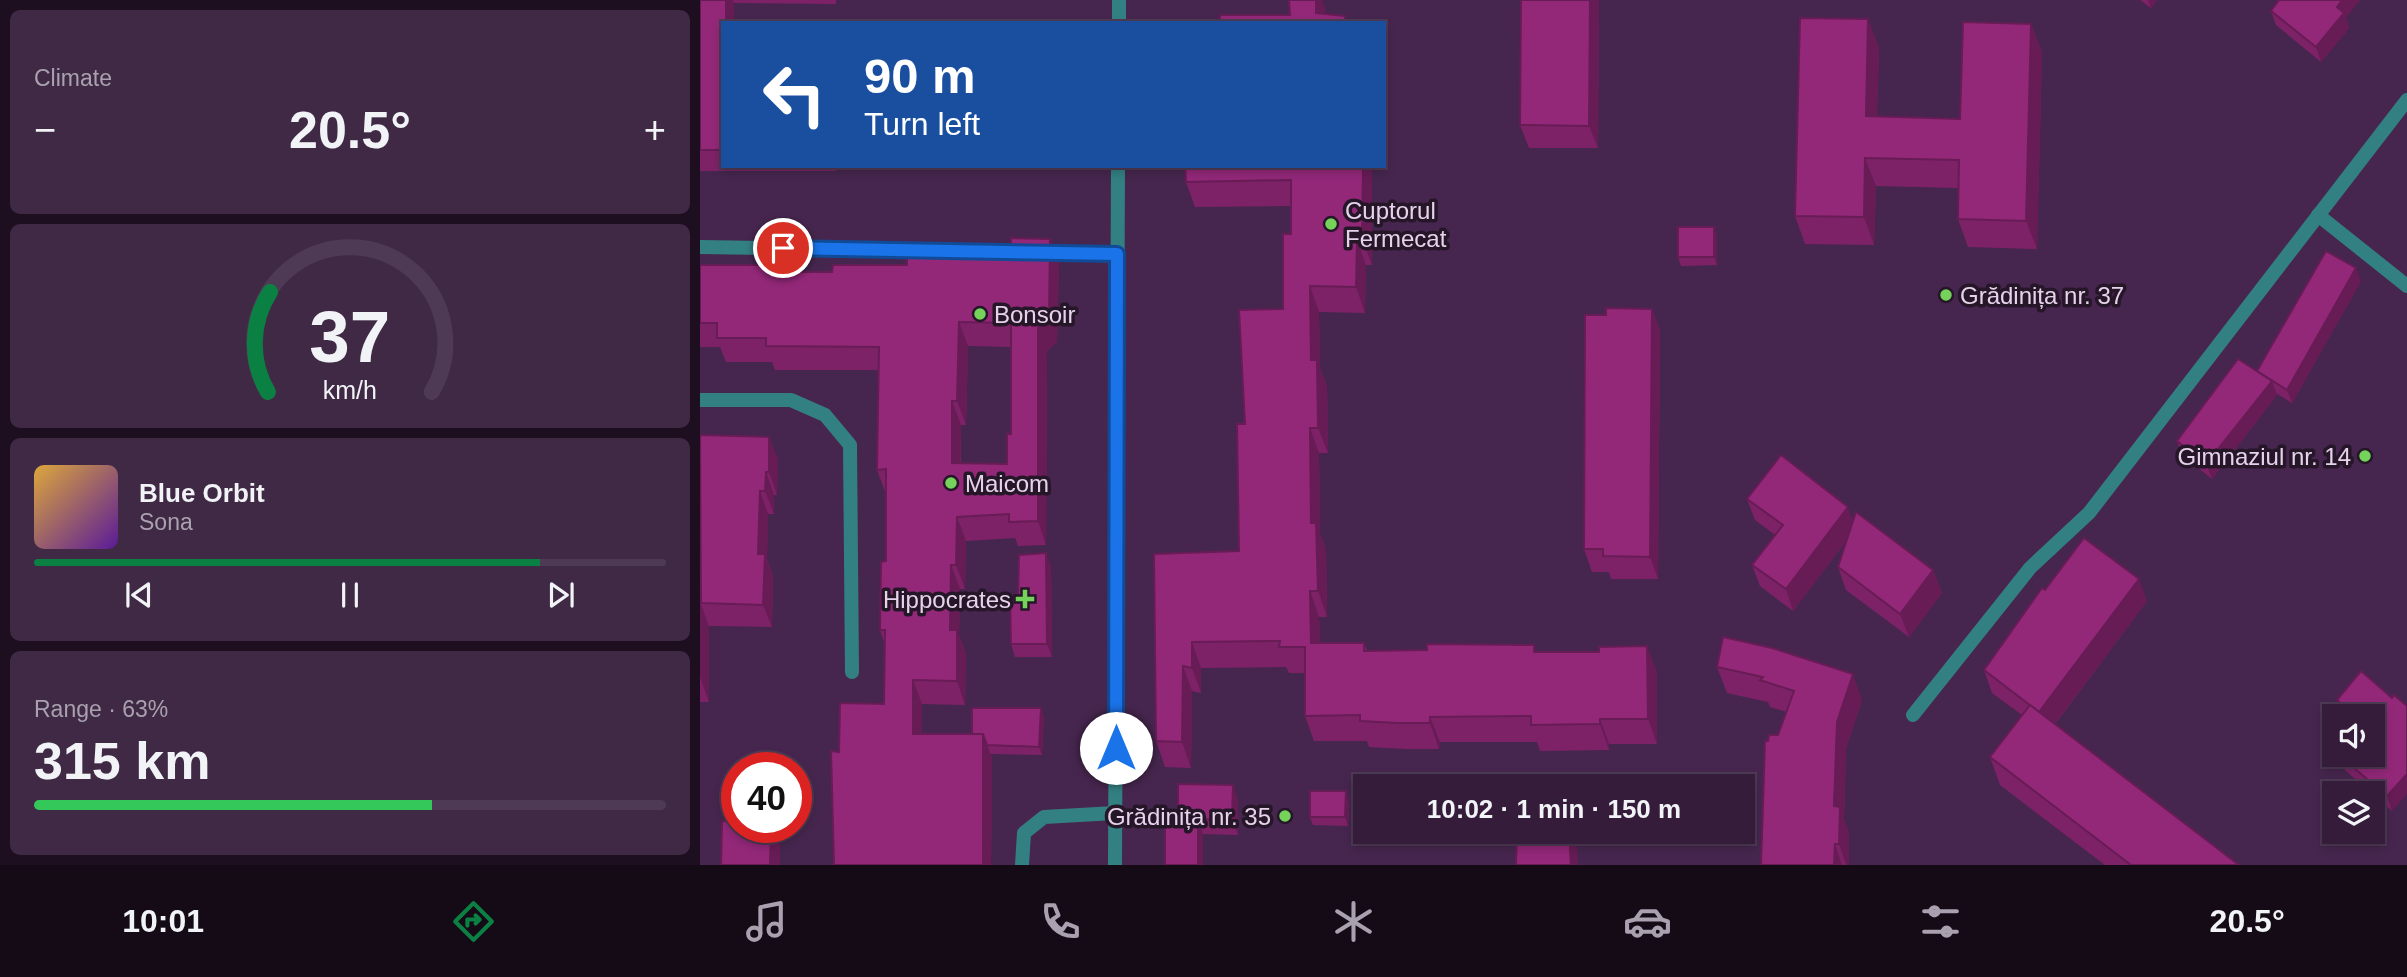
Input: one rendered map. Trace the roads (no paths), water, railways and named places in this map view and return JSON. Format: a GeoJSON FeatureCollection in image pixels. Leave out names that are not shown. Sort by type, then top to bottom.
{"type":"FeatureCollection","features":[{"type":"Feature","properties":{"kind":"street"},"geometry":{"type":"LineString","coordinates":[[1119,0],[1119,21]]}},
{"type":"Feature","properties":{"kind":"street"},"geometry":{"type":"LineString","coordinates":[[1913,715],[2030,568],[2089,513],[2407,100]]}},
{"type":"Feature","properties":{"kind":"street"},"geometry":{"type":"LineString","coordinates":[[1115,865],[1118,168]]}},
{"type":"Feature","properties":{"kind":"street"},"geometry":{"type":"LineString","coordinates":[[2318,215],[2407,286]]}},
{"type":"Feature","properties":{"kind":"street"},"geometry":{"type":"LineString","coordinates":[[700,247],[1117,254]]}},
{"type":"Feature","properties":{"kind":"street"},"geometry":{"type":"LineString","coordinates":[[700,400],[792,400],[825,415],[850,445],[852,672]]}},
{"type":"Feature","properties":{"kind":"street"},"geometry":{"type":"LineString","coordinates":[[1022,865],[1024,833],[1044,817],[1115,813]]}},
{"type":"Feature","properties":{"kind":"place","name":"Cuptorul Fermecat"},"geometry":{"type":"Point","coordinates":[1331,224]}},
{"type":"Feature","properties":{"kind":"place","name":"Grădinița nr. 37"},"geometry":{"type":"Point","coordinates":[1946,295]}},
{"type":"Feature","properties":{"kind":"place","name":"Bonsoir"},"geometry":{"type":"Point","coordinates":[980,314]}},
{"type":"Feature","properties":{"kind":"place","name":"Gimnaziul nr. 14"},"geometry":{"type":"Point","coordinates":[2365,456]}},
{"type":"Feature","properties":{"kind":"place","name":"Maicom"},"geometry":{"type":"Point","coordinates":[951,483]}},
{"type":"Feature","properties":{"kind":"place","name":"Hippocrates"},"geometry":{"type":"Point","coordinates":[1025,599]}},
{"type":"Feature","properties":{"kind":"place","name":"Grădinița nr. 35"},"geometry":{"type":"Point","coordinates":[1285,816]}}]}
